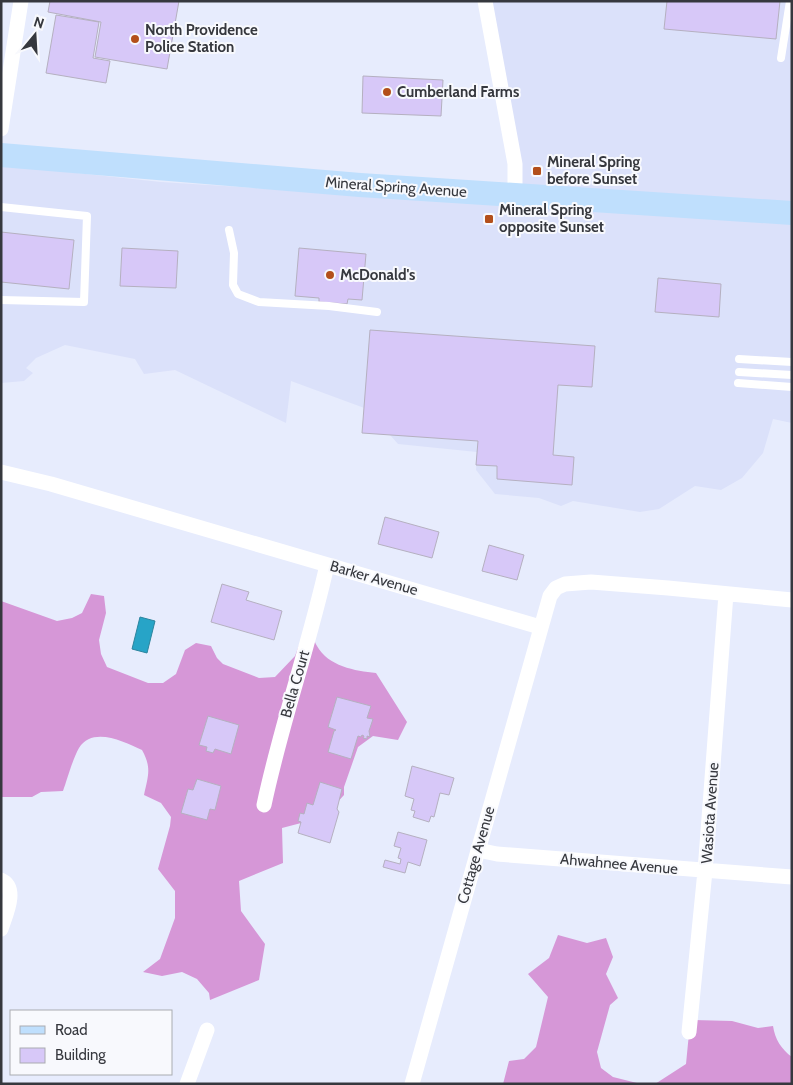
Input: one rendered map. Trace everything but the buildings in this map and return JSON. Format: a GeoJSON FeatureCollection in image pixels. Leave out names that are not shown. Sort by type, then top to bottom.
{"type":"FeatureCollection","features":[{"type":"Feature","properties":{"kind":"main road","name":"Mineral Spring Avenue"},"geometry":{"type":"LineString","coordinates":[[1,155],[245,176],[515,196],[792,213]]}},
{"type":"Feature","properties":{"kind":"street"},"geometry":{"type":"LineString","coordinates":[[1,129],[21,1]]}},
{"type":"Feature","properties":{"kind":"street"},"geometry":{"type":"LineString","coordinates":[[485,1],[515,164],[515,196]]}},
{"type":"Feature","properties":{"kind":"street","name":"Barker Avenue"},"geometry":{"type":"LineString","coordinates":[[1,472],[51,484],[540,627]]}},
{"type":"Feature","properties":{"kind":"street","name":"Bella Court"},"geometry":{"type":"LineString","coordinates":[[264,805],[274,755],[320,599],[327,565]]}},
{"type":"Feature","properties":{"kind":"street"},"geometry":{"type":"LineString","coordinates":[[540,627],[550,596],[556,588],[565,584],[591,582],[792,600]]}},
{"type":"Feature","properties":{"kind":"street","name":"Wasiota Avenue"},"geometry":{"type":"LineString","coordinates":[[689,1032],[705,871],[726,594]]}},
{"type":"Feature","properties":{"kind":"street","name":"Cottage Avenue"},"geometry":{"type":"LineString","coordinates":[[412,1084],[540,627]]}},
{"type":"Feature","properties":{"kind":"street","name":"Ahwahnee Avenue"},"geometry":{"type":"LineString","coordinates":[[478,850],[497,854],[792,876]]}},
{"type":"Feature","properties":{"kind":"street"},"geometry":{"type":"LineString","coordinates":[[1,929],[10,899],[6,885]]}},
{"type":"Feature","properties":{"kind":"street"},"geometry":{"type":"LineString","coordinates":[[187,1084],[208,1030]]}},
{"type":"Feature","properties":{"kind":"lane"},"geometry":{"type":"LineString","coordinates":[[785,1],[781,58],[790,1]]}},
{"type":"Feature","properties":{"kind":"lane"},"geometry":{"type":"LineString","coordinates":[[1,207],[87,216],[84,302],[1,300]]}},
{"type":"Feature","properties":{"kind":"lane"},"geometry":{"type":"LineString","coordinates":[[229,230],[234,252],[233,285],[238,294],[258,302],[329,306],[377,312]]}},
{"type":"Feature","properties":{"kind":"lane"},"geometry":{"type":"LineString","coordinates":[[739,359],[792,362]]}},
{"type":"Feature","properties":{"kind":"lane"},"geometry":{"type":"LineString","coordinates":[[739,372],[792,375]]}},
{"type":"Feature","properties":{"kind":"lane"},"geometry":{"type":"LineString","coordinates":[[738,383],[792,387]]}},
{"type":"Feature","properties":{"kind":"shaded area"},"geometry":{"type":"Polygon","coordinates":[[[482,1],[792,1],[792,423],[773,419],[763,453],[742,478],[721,490],[695,486],[659,509],[640,512],[573,501],[561,506],[539,498],[495,494],[476,470],[477,452],[398,444],[367,409],[291,381],[286,423],[175,370],[144,374],[135,359],[65,345],[36,358],[26,368],[33,373],[24,381],[1,383],[1,165],[161,182],[379,196],[514,200],[482,1]]]}},
{"type":"Feature","properties":{"kind":"shaded area"},"geometry":{"type":"Polygon","coordinates":[[[91,594],[104,596],[106,613],[99,640],[101,654],[107,667],[148,683],[163,683],[176,674],[185,650],[196,643],[211,646],[217,658],[223,664],[259,678],[275,677],[295,656],[307,624],[311,623],[315,641],[322,653],[335,663],[343,666],[359,671],[376,673],[407,722],[398,740],[373,736],[358,747],[344,787],[344,795],[324,817],[282,828],[283,863],[239,881],[241,911],[265,944],[259,980],[210,1000],[209,993],[197,979],[182,972],[162,976],[143,972],[160,959],[175,918],[175,891],[158,869],[171,817],[161,803],[144,795],[148,767],[142,750],[118,740],[100,737],[92,738],[85,741],[79,748],[63,791],[41,792],[32,797],[1,797],[1,601],[57,621],[72,618],[82,613],[91,594]]]}},
{"type":"Feature","properties":{"kind":"shaded area"},"geometry":{"type":"Polygon","coordinates":[[[558,935],[587,943],[606,938],[613,957],[606,974],[618,998],[610,1005],[597,1052],[601,1068],[613,1077],[641,1084],[503,1084],[509,1061],[524,1059],[536,1047],[548,997],[528,974],[549,958],[558,935]]]}},
{"type":"Feature","properties":{"kind":"shaded area"},"geometry":{"type":"Polygon","coordinates":[[[694,1020],[732,1021],[758,1028],[773,1026],[779,1043],[792,1057],[792,1084],[655,1084],[686,1064],[690,1023],[694,1020]]]}},
{"type":"Feature","properties":{"kind":"water"},"geometry":{"type":"Polygon","coordinates":[[[140,617],[155,621],[147,653],[132,649],[140,617]]]}},
{"type":"Feature","properties":{"kind":"place","name":"North Providence Police Station"},"geometry":{"type":"Point","coordinates":[135,39]}},
{"type":"Feature","properties":{"kind":"place","name":"Cumberland Farms"},"geometry":{"type":"Point","coordinates":[387,92]}},
{"type":"Feature","properties":{"kind":"place","name":"Mineral Spring before Sunset"},"geometry":{"type":"Point","coordinates":[537,171]}},
{"type":"Feature","properties":{"kind":"place","name":"Mineral Spring opposite Sunset"},"geometry":{"type":"Point","coordinates":[489,219]}},
{"type":"Feature","properties":{"kind":"place","name":"McDonald's"},"geometry":{"type":"Point","coordinates":[330,275]}}]}
